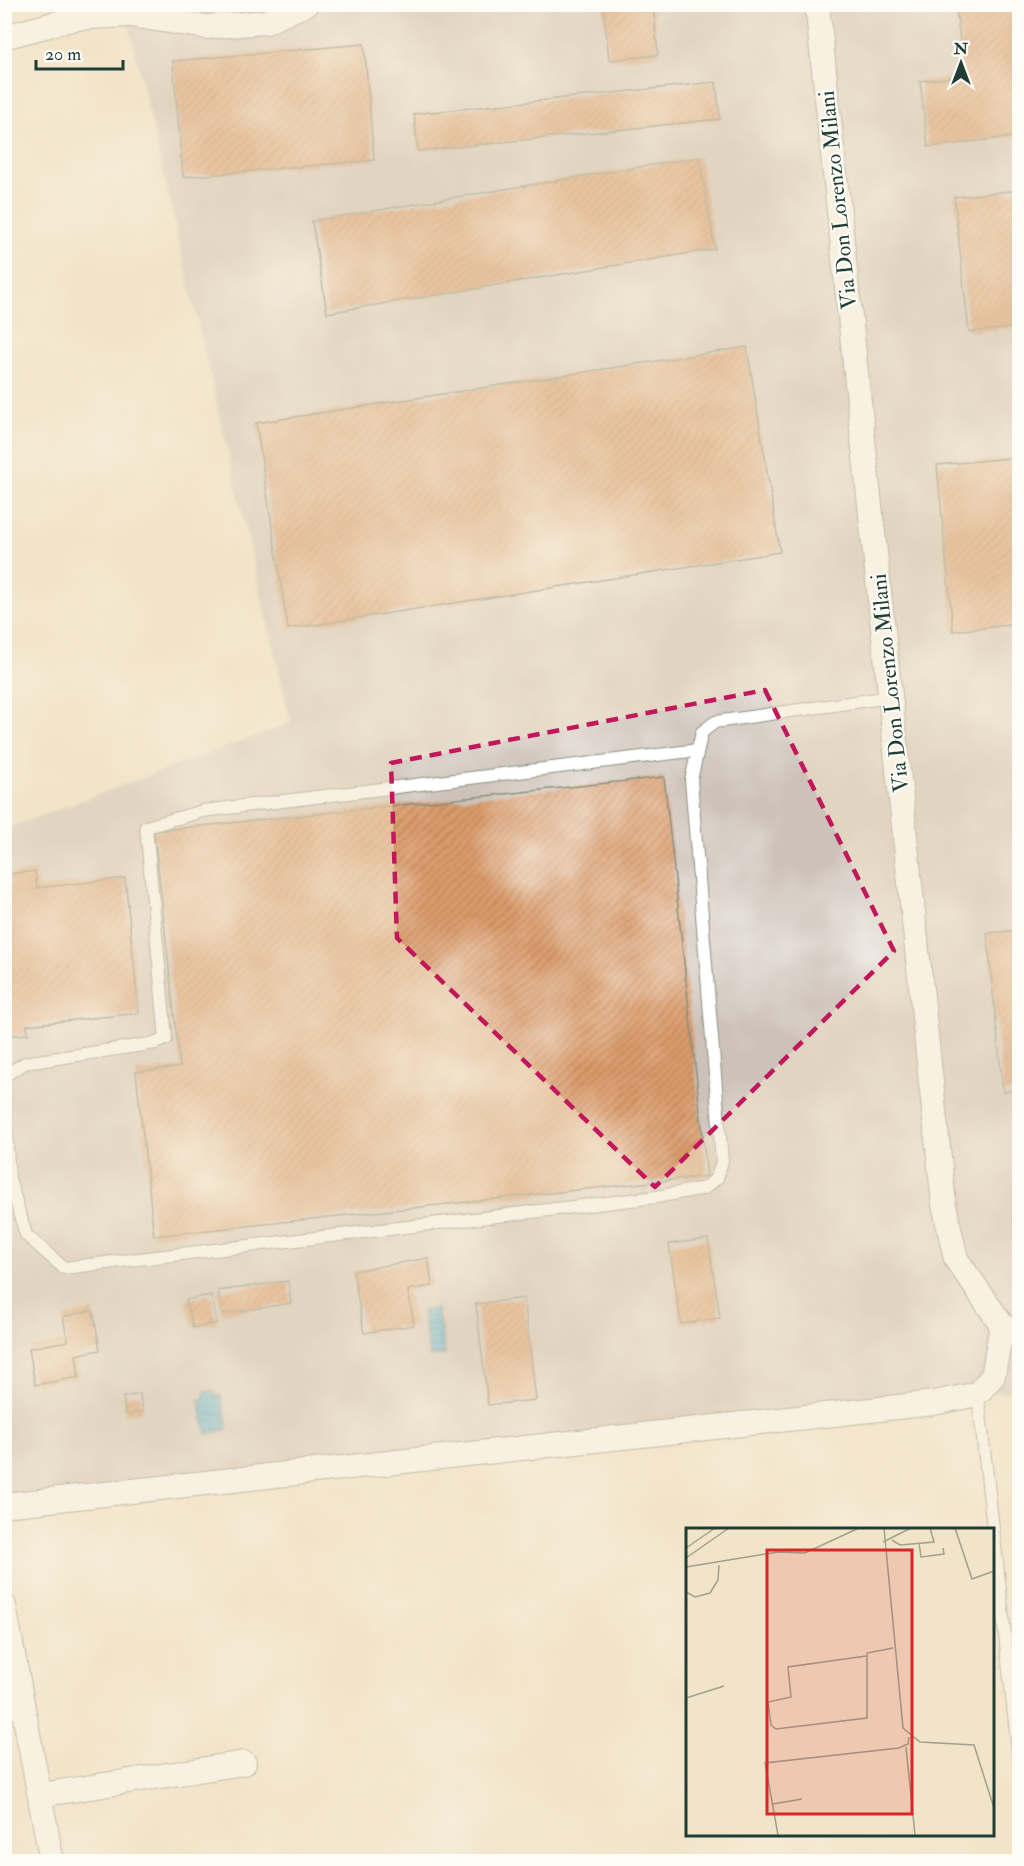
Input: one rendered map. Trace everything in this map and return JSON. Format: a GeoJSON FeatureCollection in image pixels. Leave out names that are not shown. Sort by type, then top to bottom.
{"type":"FeatureCollection","features":[{"type":"Feature","properties":{"kind":"street"},"geometry":{"type":"LineString","coordinates":[[4,37],[76,18],[130,15],[206,27],[266,22],[306,4]]}},
{"type":"Feature","properties":{"kind":"street","name":"Via Don Lorenzo Milani"},"geometry":{"type":"LineString","coordinates":[[817,4],[944,1205],[956,1259],[1011,1332]]}},
{"type":"Feature","properties":{"kind":"street"},"geometry":{"type":"LineString","coordinates":[[4,1505],[910,1405],[976,1394],[993,1376],[1011,1332]]}},
{"type":"Feature","properties":{"kind":"street"},"geometry":{"type":"LineString","coordinates":[[4,1606],[52,1862]]}},
{"type":"Feature","properties":{"kind":"street"},"geometry":{"type":"LineString","coordinates":[[40,1795],[244,1763]]}},
{"type":"Feature","properties":{"kind":"lane"},"geometry":{"type":"LineString","coordinates":[[4,1096],[9,1178],[26,1235],[64,1268],[656,1197],[705,1188],[717,1178],[722,1161],[722,1142],[691,780],[702,732],[715,722],[890,697]]}},
{"type":"Feature","properties":{"kind":"lane"},"geometry":{"type":"LineString","coordinates":[[4,1076],[25,1063],[156,1043],[165,1039],[146,827],[203,811],[698,750]]}},
{"type":"Feature","properties":{"kind":"lane"},"geometry":{"type":"LineString","coordinates":[[976,1394],[993,1528]]}},
{"type":"Feature","properties":{"kind":"lane"},"geometry":{"type":"LineString","coordinates":[[994,1537],[1020,1768]]}},
{"type":"Feature","properties":{"kind":"highlighted area"},"geometry":{"type":"Polygon","coordinates":[[[765,690],[894,951],[655,1187],[397,938],[391,763],[765,690]]]}},
{"type":"Feature","properties":{"kind":"shaded area"},"geometry":{"type":"Polygon","coordinates":[[[124,5],[1019,5],[1019,1391],[5,1505],[5,829],[291,723],[124,5]]]}},
{"type":"Feature","properties":{"kind":"water"},"geometry":{"type":"Polygon","coordinates":[[[437,1309],[445,1355],[430,1357],[422,1311],[437,1309]]]}},
{"type":"Feature","properties":{"kind":"water"},"geometry":{"type":"Polygon","coordinates":[[[205,1392],[213,1392],[216,1397],[220,1395],[228,1429],[207,1434],[199,1400],[204,1399],[205,1392]]]}},
{"type":"Feature","properties":{"kind":"building"},"geometry":{"type":"Polygon","coordinates":[[[603,4],[653,4],[658,55],[609,60],[603,4]]]}},
{"type":"Feature","properties":{"kind":"building"},"geometry":{"type":"Polygon","coordinates":[[[975,4],[1020,4],[1020,136],[928,147],[920,81],[964,76],[956,7],[975,4]]]}},
{"type":"Feature","properties":{"kind":"building"},"geometry":{"type":"Polygon","coordinates":[[[364,44],[374,160],[183,177],[173,61],[364,44]]]}},
{"type":"Feature","properties":{"kind":"building"},"geometry":{"type":"Polygon","coordinates":[[[716,82],[720,119],[418,151],[414,114],[716,82]]]}},
{"type":"Feature","properties":{"kind":"building"},"geometry":{"type":"Polygon","coordinates":[[[699,157],[715,249],[327,313],[312,221],[699,157]]]}},
{"type":"Feature","properties":{"kind":"building"},"geometry":{"type":"Polygon","coordinates":[[[1020,190],[1020,327],[969,332],[954,197],[1020,190]]]}},
{"type":"Feature","properties":{"kind":"building"},"geometry":{"type":"Polygon","coordinates":[[[747,347],[780,552],[288,629],[256,423],[747,347]]]}},
{"type":"Feature","properties":{"kind":"building"},"geometry":{"type":"Polygon","coordinates":[[[1020,457],[1020,624],[953,631],[937,465],[1020,457]]]}},
{"type":"Feature","properties":{"kind":"building"},"geometry":{"type":"Polygon","coordinates":[[[664,777],[707,1176],[154,1236],[136,1072],[180,1067],[154,831],[664,777]]]}},
{"type":"Feature","properties":{"kind":"building"},"geometry":{"type":"Polygon","coordinates":[[[35,871],[37,888],[125,878],[139,1013],[27,1025],[28,1034],[4,1036],[4,895],[11,894],[9,874],[35,871]]]}},
{"type":"Feature","properties":{"kind":"building"},"geometry":{"type":"Polygon","coordinates":[[[1020,930],[1020,1090],[1003,1092],[987,933],[1020,930]]]}},
{"type":"Feature","properties":{"kind":"building"},"geometry":{"type":"Polygon","coordinates":[[[708,1239],[720,1318],[681,1324],[669,1244],[708,1239]]]}},
{"type":"Feature","properties":{"kind":"building"},"geometry":{"type":"Polygon","coordinates":[[[428,1258],[432,1286],[408,1290],[414,1325],[364,1333],[353,1271],[428,1258]]]}},
{"type":"Feature","properties":{"kind":"building"},"geometry":{"type":"Polygon","coordinates":[[[288,1281],[291,1303],[222,1314],[218,1291],[288,1281]]]}},
{"type":"Feature","properties":{"kind":"building"},"geometry":{"type":"Polygon","coordinates":[[[211,1295],[217,1323],[193,1328],[186,1300],[211,1295]]]}},
{"type":"Feature","properties":{"kind":"building"},"geometry":{"type":"Polygon","coordinates":[[[524,1298],[536,1400],[488,1405],[476,1304],[524,1298]]]}},
{"type":"Feature","properties":{"kind":"building"},"geometry":{"type":"Polygon","coordinates":[[[93,1310],[100,1350],[76,1355],[79,1377],[35,1385],[29,1348],[68,1341],[63,1317],[93,1310]]]}},
{"type":"Feature","properties":{"kind":"building"},"geometry":{"type":"Polygon","coordinates":[[[140,1394],[143,1411],[126,1415],[123,1397],[140,1394]]]}}]}
